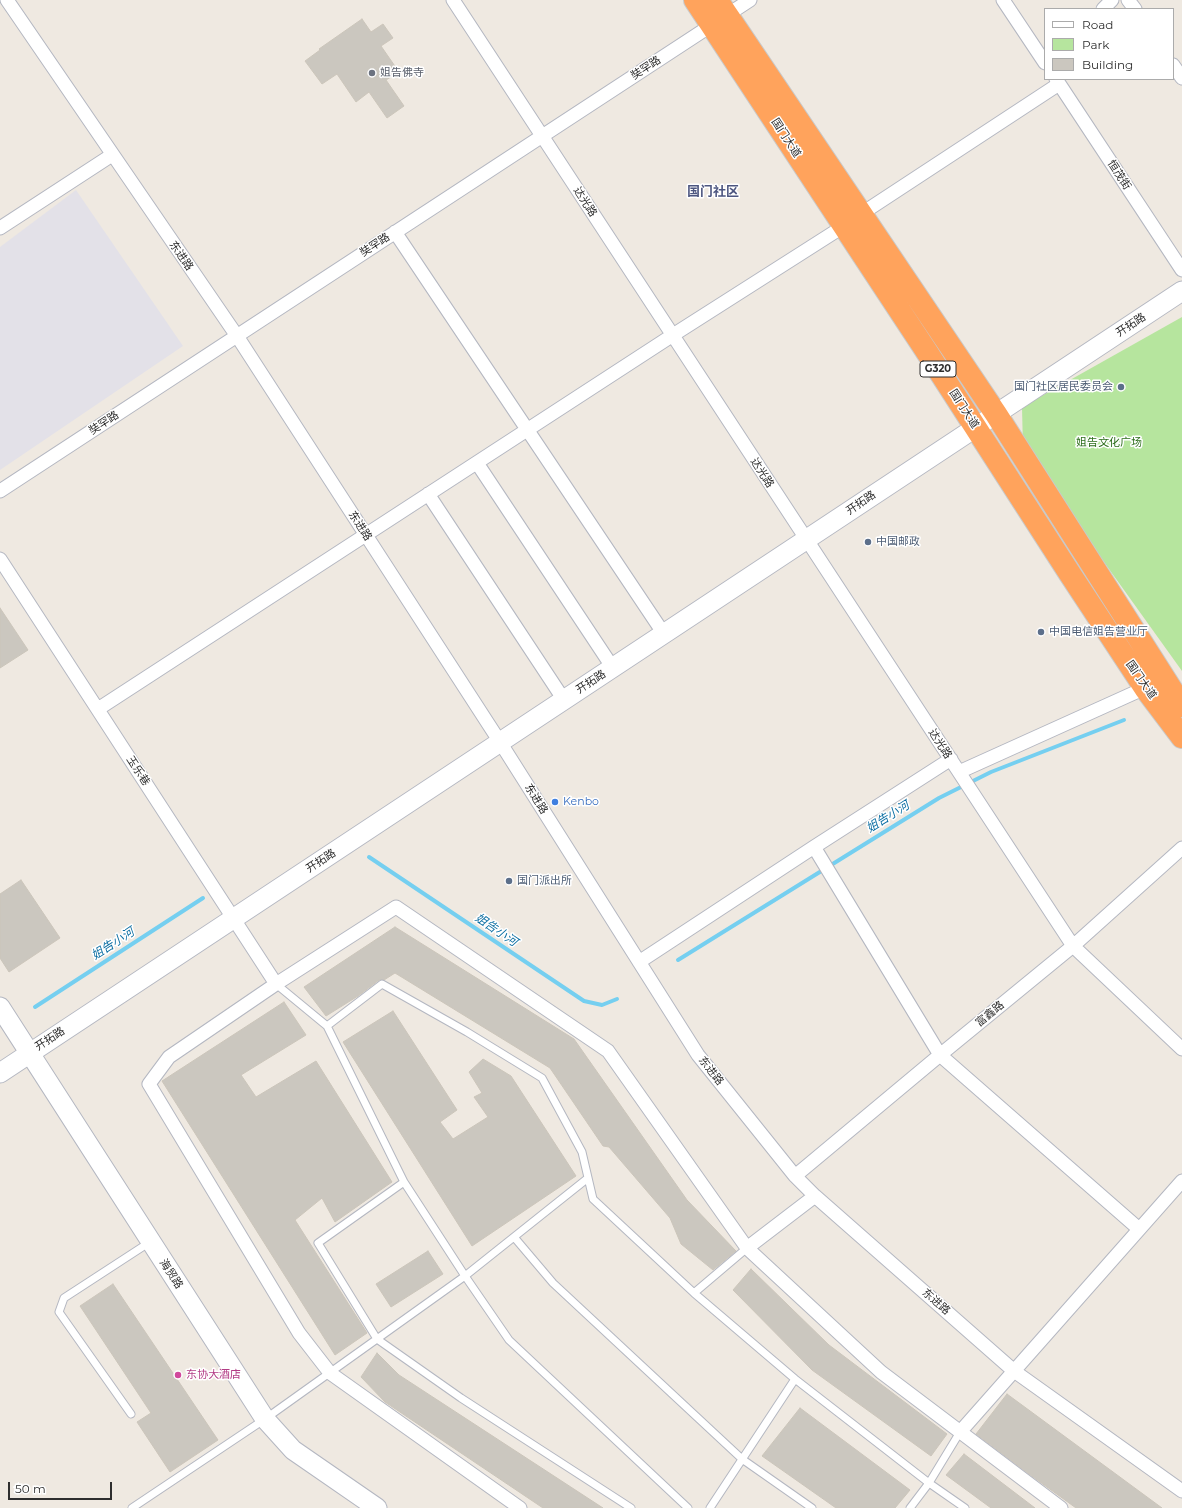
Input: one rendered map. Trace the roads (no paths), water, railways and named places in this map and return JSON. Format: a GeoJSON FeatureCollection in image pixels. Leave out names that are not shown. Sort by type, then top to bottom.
{"type":"FeatureCollection","features":[{"type":"Feature","properties":{"kind":"highway","name":"国门大道"},"geometry":{"type":"LineString","coordinates":[[695,0],[719,14],[853,220],[976,428],[1145,688],[1182,737]]}},
{"type":"Feature","properties":{"kind":"highway","name":"国门大道"},"geometry":{"type":"LineString","coordinates":[[853,220],[996,414],[1182,706]]}},
{"type":"Feature","properties":{"kind":"street","name":"东进路"},"geometry":{"type":"LineString","coordinates":[[7,0],[236,336],[500,742],[698,1055],[796,1176],[815,1196],[1014,1371],[1182,1490]]}},
{"type":"Feature","properties":{"kind":"street","name":"达光路"},"geometry":{"type":"LineString","coordinates":[[453,0],[1073,946],[1182,1049]]}},
{"type":"Feature","properties":{"kind":"street","name":"奘罕路"},"geometry":{"type":"LineString","coordinates":[[0,491],[542,136],[719,14],[750,0]]}},
{"type":"Feature","properties":{"kind":"street"},"geometry":{"type":"LineString","coordinates":[[1003,0],[1044,62]]}},
{"type":"Feature","properties":{"kind":"street"},"geometry":{"type":"LineString","coordinates":[[1104,8],[1112,0]]}},
{"type":"Feature","properties":{"kind":"street"},"geometry":{"type":"LineString","coordinates":[[1128,0],[1134,8]]}},
{"type":"Feature","properties":{"kind":"street"},"geometry":{"type":"LineString","coordinates":[[1174,66],[1182,78]]}},
{"type":"Feature","properties":{"kind":"street"},"geometry":{"type":"LineString","coordinates":[[98,709],[673,335],[853,220],[1057,82]]}},
{"type":"Feature","properties":{"kind":"street","name":"恒茂街"},"geometry":{"type":"LineString","coordinates":[[1057,82],[1182,270]]}},
{"type":"Feature","properties":{"kind":"street"},"geometry":{"type":"LineString","coordinates":[[0,228],[112,155]]}},
{"type":"Feature","properties":{"kind":"street"},"geometry":{"type":"LineString","coordinates":[[395,232],[664,634]]}},
{"type":"Feature","properties":{"kind":"street","name":"开拓路"},"geometry":{"type":"LineString","coordinates":[[0,1073],[1182,291]]}},
{"type":"Feature","properties":{"kind":"street"},"geometry":{"type":"LineString","coordinates":[[477,463],[613,668]]}},
{"type":"Feature","properties":{"kind":"street"},"geometry":{"type":"LineString","coordinates":[[428,494],[564,700]]}},
{"type":"Feature","properties":{"kind":"street","name":"玉乐巷"},"geometry":{"type":"LineString","coordinates":[[0,559],[276,984]]}},
{"type":"Feature","properties":{"kind":"street"},"geometry":{"type":"LineString","coordinates":[[960,774],[1145,688]]}},
{"type":"Feature","properties":{"kind":"street"},"geometry":{"type":"LineString","coordinates":[[639,962],[951,759]]}},
{"type":"Feature","properties":{"kind":"street"},"geometry":{"type":"LineString","coordinates":[[814,847],[940,1055],[1139,1229]]}},
{"type":"Feature","properties":{"kind":"street","name":"富鑫路"},"geometry":{"type":"LineString","coordinates":[[796,1176],[1073,946],[1182,848]]}},
{"type":"Feature","properties":{"kind":"street"},"geometry":{"type":"LineString","coordinates":[[520,1508],[330,1373],[299,1333],[149,1084],[169,1057],[276,984],[396,907],[608,1051],[747,1248],[881,1372],[1061,1508]]}},
{"type":"Feature","properties":{"kind":"street","name":"海贸路"},"geometry":{"type":"LineString","coordinates":[[0,1007],[264,1419],[293,1450],[377,1508]]}},
{"type":"Feature","properties":{"kind":"street"},"geometry":{"type":"LineString","coordinates":[[960,1432],[1182,1181]]}},
{"type":"Feature","properties":{"kind":"street"},"geometry":{"type":"LineString","coordinates":[[747,1248],[815,1196]]}},
{"type":"Feature","properties":{"kind":"lane"},"geometry":{"type":"LineString","coordinates":[[276,984],[327,1026],[404,1182],[465,1276],[509,1340],[688,1508]]}},
{"type":"Feature","properties":{"kind":"lane"},"geometry":{"type":"LineString","coordinates":[[327,1026],[382,984],[467,1032],[542,1078],[582,1152],[593,1199],[694,1293],[795,1379],[929,1483],[965,1508]]}},
{"type":"Feature","properties":{"kind":"lane"},"geometry":{"type":"LineString","coordinates":[[132,1508],[264,1419],[465,1276],[588,1178]]}},
{"type":"Feature","properties":{"kind":"lane"},"geometry":{"type":"LineString","coordinates":[[404,1182],[318,1243],[377,1339],[461,1398],[631,1508]]}},
{"type":"Feature","properties":{"kind":"lane"},"geometry":{"type":"LineString","coordinates":[[514,1237],[553,1283],[742,1459],[812,1508]]}},
{"type":"Feature","properties":{"kind":"lane"},"geometry":{"type":"LineString","coordinates":[[131,1414],[59,1312],[64,1298],[150,1242]]}},
{"type":"Feature","properties":{"kind":"lane"},"geometry":{"type":"LineString","coordinates":[[694,1293],[747,1248]]}},
{"type":"Feature","properties":{"kind":"lane"},"geometry":{"type":"LineString","coordinates":[[710,1508],[795,1379]]}},
{"type":"Feature","properties":{"kind":"lane"},"geometry":{"type":"LineString","coordinates":[[910,1508],[929,1483],[960,1432]]}},
{"type":"Feature","properties":{"kind":"waterway","name":"姐告小河"},"geometry":{"type":"LineString","coordinates":[[678,960],[939,798],[991,772],[1124,720]]}},
{"type":"Feature","properties":{"kind":"waterway","name":"姐告小河"},"geometry":{"type":"LineString","coordinates":[[369,857],[584,1001],[602,1005],[617,999]]}},
{"type":"Feature","properties":{"kind":"waterway","name":"姐告小河"},"geometry":{"type":"LineString","coordinates":[[35,1007],[203,898]]}},
{"type":"Feature","properties":{"kind":"place","name":"姐告佛寺"},"geometry":{"type":"Point","coordinates":[372,73]}},
{"type":"Feature","properties":{"kind":"place","name":"国门社区居民委员会"},"geometry":{"type":"Point","coordinates":[1121,387]}},
{"type":"Feature","properties":{"kind":"place","name":"中国邮政"},"geometry":{"type":"Point","coordinates":[868,542]}},
{"type":"Feature","properties":{"kind":"place","name":"中国电信姐告营业厅"},"geometry":{"type":"Point","coordinates":[1041,632]}},
{"type":"Feature","properties":{"kind":"place","name":"Kenbo"},"geometry":{"type":"Point","coordinates":[555,802]}},
{"type":"Feature","properties":{"kind":"place","name":"国门派出所"},"geometry":{"type":"Point","coordinates":[509,881]}},
{"type":"Feature","properties":{"kind":"place","name":"东协大酒店"},"geometry":{"type":"Point","coordinates":[178,1375]}},
{"type":"Feature","properties":{"kind":"district","name":"国门社区"},"geometry":{"type":"Point","coordinates":[713,192]}},
{"type":"Feature","properties":{"kind":"park label","name":"姐告文化广场"},"geometry":{"type":"Point","coordinates":[1109,443]}}]}
